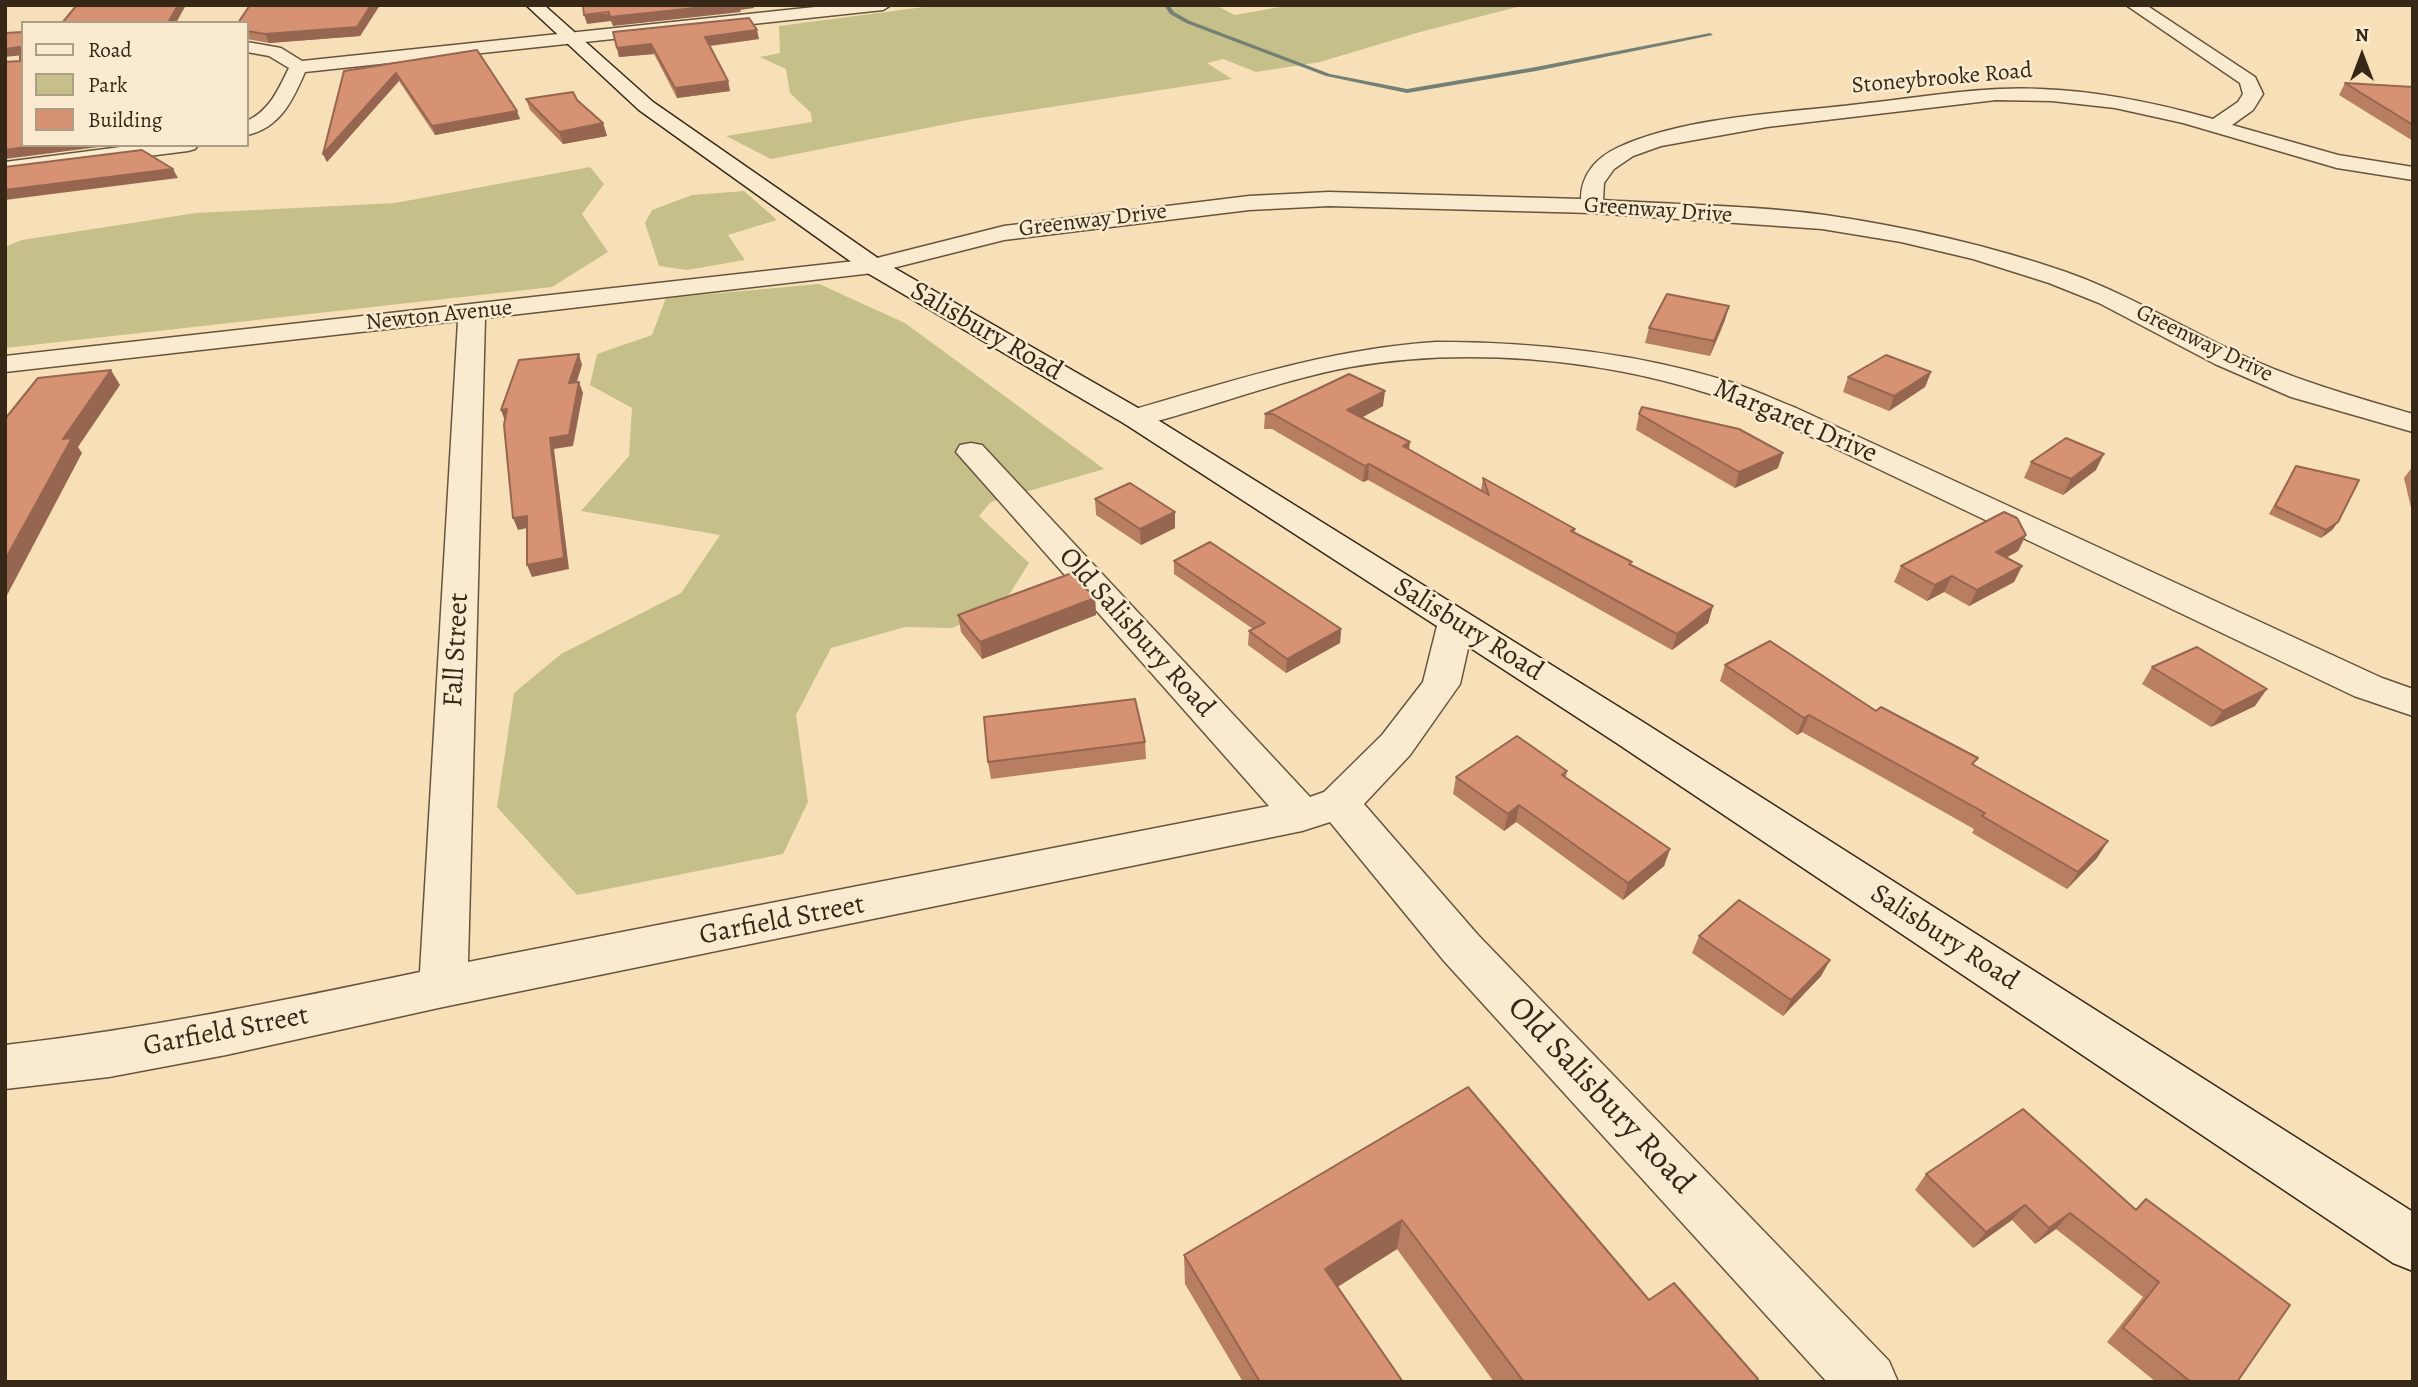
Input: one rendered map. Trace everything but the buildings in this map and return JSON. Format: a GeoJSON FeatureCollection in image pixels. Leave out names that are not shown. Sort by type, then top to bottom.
{"type":"FeatureCollection","features":[{"type":"Feature","properties":{"kind":"street","name":"Salisbury Road"},"geometry":{"type":"LineString","coordinates":[[534,5],[569,40],[646,106],[873,266],[1135,418],[1456,622],[2413,1244]]}},
{"type":"Feature","properties":{"kind":"street"},"geometry":{"type":"LineString","coordinates":[[298,67],[883,5]]}},
{"type":"Feature","properties":{"kind":"street"},"geometry":{"type":"LineString","coordinates":[[2134,5],[2248,81],[2253,94],[2246,106],[2218,125]]}},
{"type":"Feature","properties":{"kind":"street"},"geometry":{"type":"LineString","coordinates":[[248,47],[269,50],[289,57],[298,67]]}},
{"type":"Feature","properties":{"kind":"street"},"geometry":{"type":"LineString","coordinates":[[248,129],[277,112],[298,67]]}},
{"type":"Feature","properties":{"kind":"street","name":"Stoneybrooke Road"},"geometry":{"type":"LineString","coordinates":[[1592,206],[1591,183],[1606,163],[1636,147],[1677,136],[1745,124],[2014,94],[2115,102],[2218,125],[2328,161],[2413,174]]}},
{"type":"Feature","properties":{"kind":"street"},"geometry":{"type":"LineString","coordinates":[[5,168],[172,147]]}},
{"type":"Feature","properties":{"kind":"street","name":"Greenway Drive"},"geometry":{"type":"LineString","coordinates":[[873,266],[1004,233],[1249,203],[1399,200],[1592,206],[1822,222],[1901,234],[1980,253],[2058,278],[2108,298],[2225,358],[2301,391],[2413,423]]}},
{"type":"Feature","properties":{"kind":"street","name":"Newton Avenue"},"geometry":{"type":"LineString","coordinates":[[5,364],[873,266]]}},
{"type":"Feature","properties":{"kind":"street","name":"Fall Street"},"geometry":{"type":"LineString","coordinates":[[443,988],[472,313]]}},
{"type":"Feature","properties":{"kind":"street","name":"Margaret Drive"},"geometry":{"type":"LineString","coordinates":[[1135,418],[1292,372],[1352,359],[1416,352],[1483,352],[1544,355],[1626,364],[1708,384],[1786,414],[2368,687],[2413,703]]}},
{"type":"Feature","properties":{"kind":"street","name":"Old Salisbury Road"},"geometry":{"type":"LineString","coordinates":[[971,452],[1320,809],[1461,948],[1868,1382]]}},
{"type":"Feature","properties":{"kind":"street"},"geometry":{"type":"LineString","coordinates":[[1320,809],[1396,745],[1441,684],[1456,622]]}},
{"type":"Feature","properties":{"kind":"street","name":"Garfield Street"},"geometry":{"type":"LineString","coordinates":[[5,1068],[109,1055],[226,1034],[1320,809]]}},
{"type":"Feature","properties":{"kind":"green space"},"geometry":{"type":"Polygon","coordinates":[[[939,5],[1216,5],[1234,15],[1292,5],[1525,5],[1420,32],[1320,62],[1256,72],[1223,59],[1207,63],[1232,79],[967,120],[771,159],[726,136],[812,122],[811,113],[790,93],[786,69],[760,57],[780,53],[779,26],[939,5]]]}},
{"type":"Feature","properties":{"kind":"green space"},"geometry":{"type":"Polygon","coordinates":[[[590,167],[604,184],[582,214],[608,252],[552,287],[5,348],[5,247],[22,240],[196,213],[395,203],[590,167]]]}},
{"type":"Feature","properties":{"kind":"green space"},"geometry":{"type":"Polygon","coordinates":[[[744,191],[777,220],[728,235],[745,260],[687,270],[659,266],[645,223],[652,210],[692,195],[744,191]]]}},
{"type":"Feature","properties":{"kind":"green space"},"geometry":{"type":"Polygon","coordinates":[[[819,284],[905,323],[1104,469],[991,502],[979,516],[1029,563],[1002,606],[952,628],[905,627],[831,648],[796,715],[808,802],[783,854],[577,895],[497,807],[514,693],[561,654],[681,593],[720,535],[581,511],[629,456],[632,408],[590,385],[597,354],[652,335],[666,298],[819,284]]]}},
{"type":"Feature","properties":{"kind":"waterway"},"geometry":{"type":"LineString","coordinates":[[1166,5],[1172,13],[1188,22],[1328,75],[1407,91],[1710,35]]}}]}
